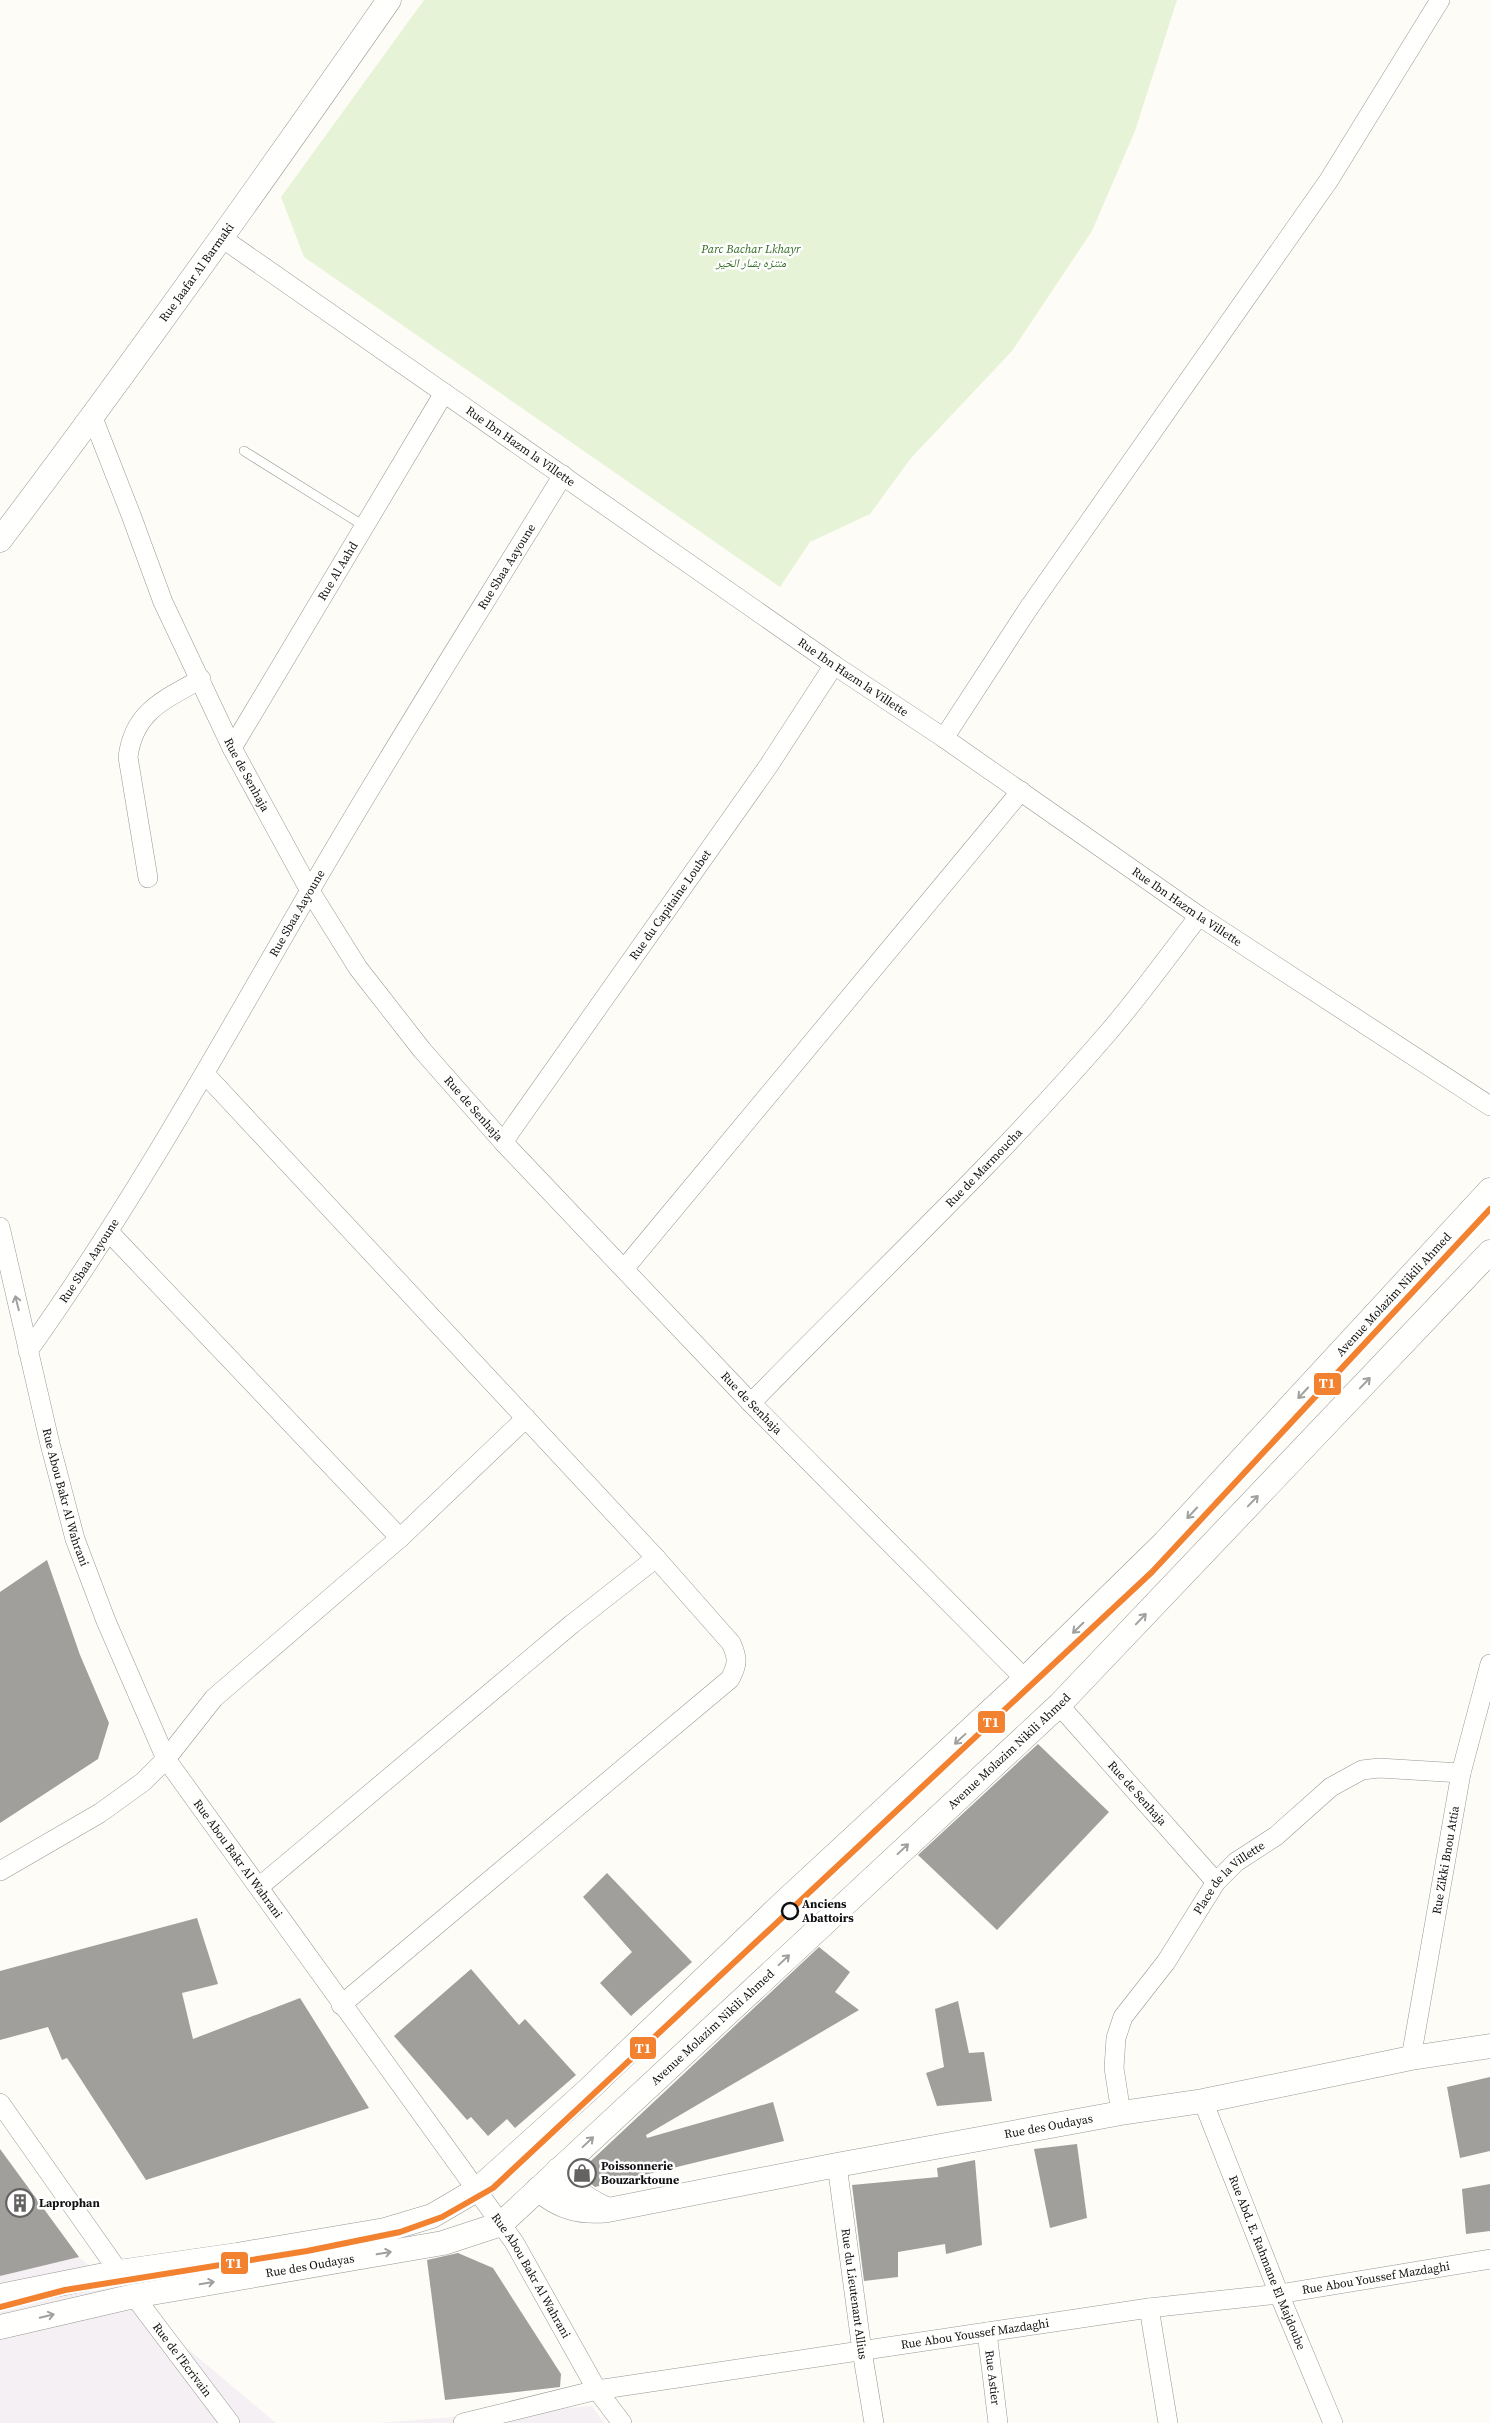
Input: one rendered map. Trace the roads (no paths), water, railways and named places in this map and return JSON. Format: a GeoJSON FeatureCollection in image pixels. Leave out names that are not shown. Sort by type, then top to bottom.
{"type":"FeatureCollection","features":[{"type":"Feature","properties":{"kind":"street","name":"Rue Jaafar Al Barmaki"},"geometry":{"type":"LineString","coordinates":[[0,540],[93,418],[389,0]]}},
{"type":"Feature","properties":{"kind":"street"},"geometry":{"type":"LineString","coordinates":[[944,738],[1039,593],[1329,180],[1440,0]]}},
{"type":"Feature","properties":{"kind":"street","name":"Rue Ibn Hazm la Villette"},"geometry":{"type":"LineString","coordinates":[[222,238],[834,665],[944,738],[1200,916],[1490,1106]]}},
{"type":"Feature","properties":{"kind":"street","name":"Rue Al Aahd"},"geometry":{"type":"LineString","coordinates":[[232,748],[444,393]]}},
{"type":"Feature","properties":{"kind":"street","name":"Rue de Senhaja"},"geometry":{"type":"LineString","coordinates":[[93,418],[163,602],[232,748],[339,940],[380,998],[422,1050],[503,1142],[751,1403],[1025,1679]]}},
{"type":"Feature","properties":{"kind":"street","name":"Rue Sbaa Aayoune"},"geometry":{"type":"LineString","coordinates":[[28,1351],[79,1280],[206,1074],[310,891],[563,475]]}},
{"type":"Feature","properties":{"kind":"street","name":"Rue du Capitaine Loubet"},"geometry":{"type":"LineString","coordinates":[[503,1142],[769,765],[834,665]]}},
{"type":"Feature","properties":{"kind":"street"},"geometry":{"type":"LineString","coordinates":[[148,878],[128,757],[129,747],[136,726],[145,714],[201,679]]}},
{"type":"Feature","properties":{"kind":"street"},"geometry":{"type":"LineString","coordinates":[[624,1269],[1021,791]]}},
{"type":"Feature","properties":{"kind":"street","name":"Rue de Marmoucha"},"geometry":{"type":"LineString","coordinates":[[751,1403],[998,1154],[1107,1034],[1200,916]]}},
{"type":"Feature","properties":{"kind":"street"},"geometry":{"type":"LineString","coordinates":[[206,1074],[656,1558],[731,1643],[737,1657],[737,1667],[730,1679],[341,2005]]}},
{"type":"Feature","properties":{"kind":"street","name":"Avenue Molazim Nikili Ahmed"},"geometry":{"type":"LineString","coordinates":[[478,2190],[588,2090],[782,1904],[1025,1679],[1165,1542],[1490,1190]]}},
{"type":"Feature","properties":{"kind":"street","name":"Rue Abou Bakr Al Wahrani"},"geometry":{"type":"LineString","coordinates":[[0,1227],[28,1351],[75,1539],[106,1621],[166,1758],[259,1886],[341,2005],[478,2190],[514,2242],[597,2390],[622,2423]]}},
{"type":"Feature","properties":{"kind":"street"},"geometry":{"type":"LineString","coordinates":[[109,1232],[400,1538]]}},
{"type":"Feature","properties":{"kind":"street","name":"Avenue Molazim Nikili Ahmed"},"geometry":{"type":"LineString","coordinates":[[501,2224],[1059,1705],[1490,1252]]}},
{"type":"Feature","properties":{"kind":"street"},"geometry":{"type":"LineString","coordinates":[[0,1871],[100,1813],[143,1782],[166,1758],[214,1698],[400,1538],[526,1418]]}},
{"type":"Feature","properties":{"kind":"street"},"geometry":{"type":"LineString","coordinates":[[259,1886],[572,1624],[656,1558]]}},
{"type":"Feature","properties":{"kind":"street","name":"Rue Zikki Bnou Attia"},"geometry":{"type":"LineString","coordinates":[[1411,2058],[1461,1773],[1490,1664]]}},
{"type":"Feature","properties":{"kind":"street","name":"Rue de Senhaja"},"geometry":{"type":"LineString","coordinates":[[1059,1705],[1216,1882]]}},
{"type":"Feature","properties":{"kind":"street","name":"Place de la Villette"},"geometry":{"type":"LineString","coordinates":[[1121,2113],[1114,2068],[1116,2038],[1123,2017],[1166,1962],[1216,1882],[1236,1862],[1276,1836],[1331,1787],[1362,1770],[1379,1768],[1461,1773]]}},
{"type":"Feature","properties":{"kind":"street","name":"Rue des Oudayas"},"geometry":{"type":"LineString","coordinates":[[538,2189],[562,2206],[575,2210],[589,2212],[608,2210],[837,2165],[1121,2113],[1203,2101],[1411,2058],[1490,2046]]}},
{"type":"Feature","properties":{"kind":"street","name":"Rue Abd. E. Rahmane El Majdoube"},"geometry":{"type":"LineString","coordinates":[[1203,2101],[1279,2294],[1333,2423]]}},
{"type":"Feature","properties":{"kind":"street"},"geometry":{"type":"LineString","coordinates":[[0,2103],[119,2272]]}},
{"type":"Feature","properties":{"kind":"street","name":"Rue du Lieutenant Allius"},"geometry":{"type":"LineString","coordinates":[[837,2165],[862,2351],[874,2423]]}},
{"type":"Feature","properties":{"kind":"street"},"geometry":{"type":"LineString","coordinates":[[558,2170],[572,2189],[580,2196],[608,2210]]}},
{"type":"Feature","properties":{"kind":"street","name":"Rue des Oudayas"},"geometry":{"type":"LineString","coordinates":[[0,2296],[119,2272],[237,2255],[385,2230],[432,2216],[478,2190]]}},
{"type":"Feature","properties":{"kind":"street","name":"Rue des Oudayas"},"geometry":{"type":"LineString","coordinates":[[0,2327],[134,2296],[444,2243],[501,2224]]}},
{"type":"Feature","properties":{"kind":"street","name":"Rue Abou Youssef Mazdaghi"},"geometry":{"type":"LineString","coordinates":[[463,2423],[597,2390],[1149,2308],[1279,2294],[1490,2259]]}},
{"type":"Feature","properties":{"kind":"street","name":"Rue de l'Ecrivain"},"geometry":{"type":"LineString","coordinates":[[134,2296],[230,2423]]}},
{"type":"Feature","properties":{"kind":"street"},"geometry":{"type":"LineString","coordinates":[[1149,2308],[1168,2423]]}},
{"type":"Feature","properties":{"kind":"street","name":"Rue Astier"},"geometry":{"type":"LineString","coordinates":[[987,2332],[998,2423]]}},
{"type":"Feature","properties":{"kind":"lane"},"geometry":{"type":"LineString","coordinates":[[244,451],[364,526]]}},
{"type":"Feature","properties":{"kind":"place","name":"Anciens Abattoirs"},"geometry":{"type":"Point","coordinates":[790,1911]}},
{"type":"Feature","properties":{"kind":"place","name":"Poissonnerie Bouzarktoune"},"geometry":{"type":"Point","coordinates":[582,2173]}},
{"type":"Feature","properties":{"kind":"place","name":"Laprophan"},"geometry":{"type":"Point","coordinates":[20,2203]}},
{"type":"Feature","properties":{"kind":"park label","name":"Parc Bachar Lkhayr منتزه بشار الخير"},"geometry":{"type":"Point","coordinates":[751,256]}}]}
